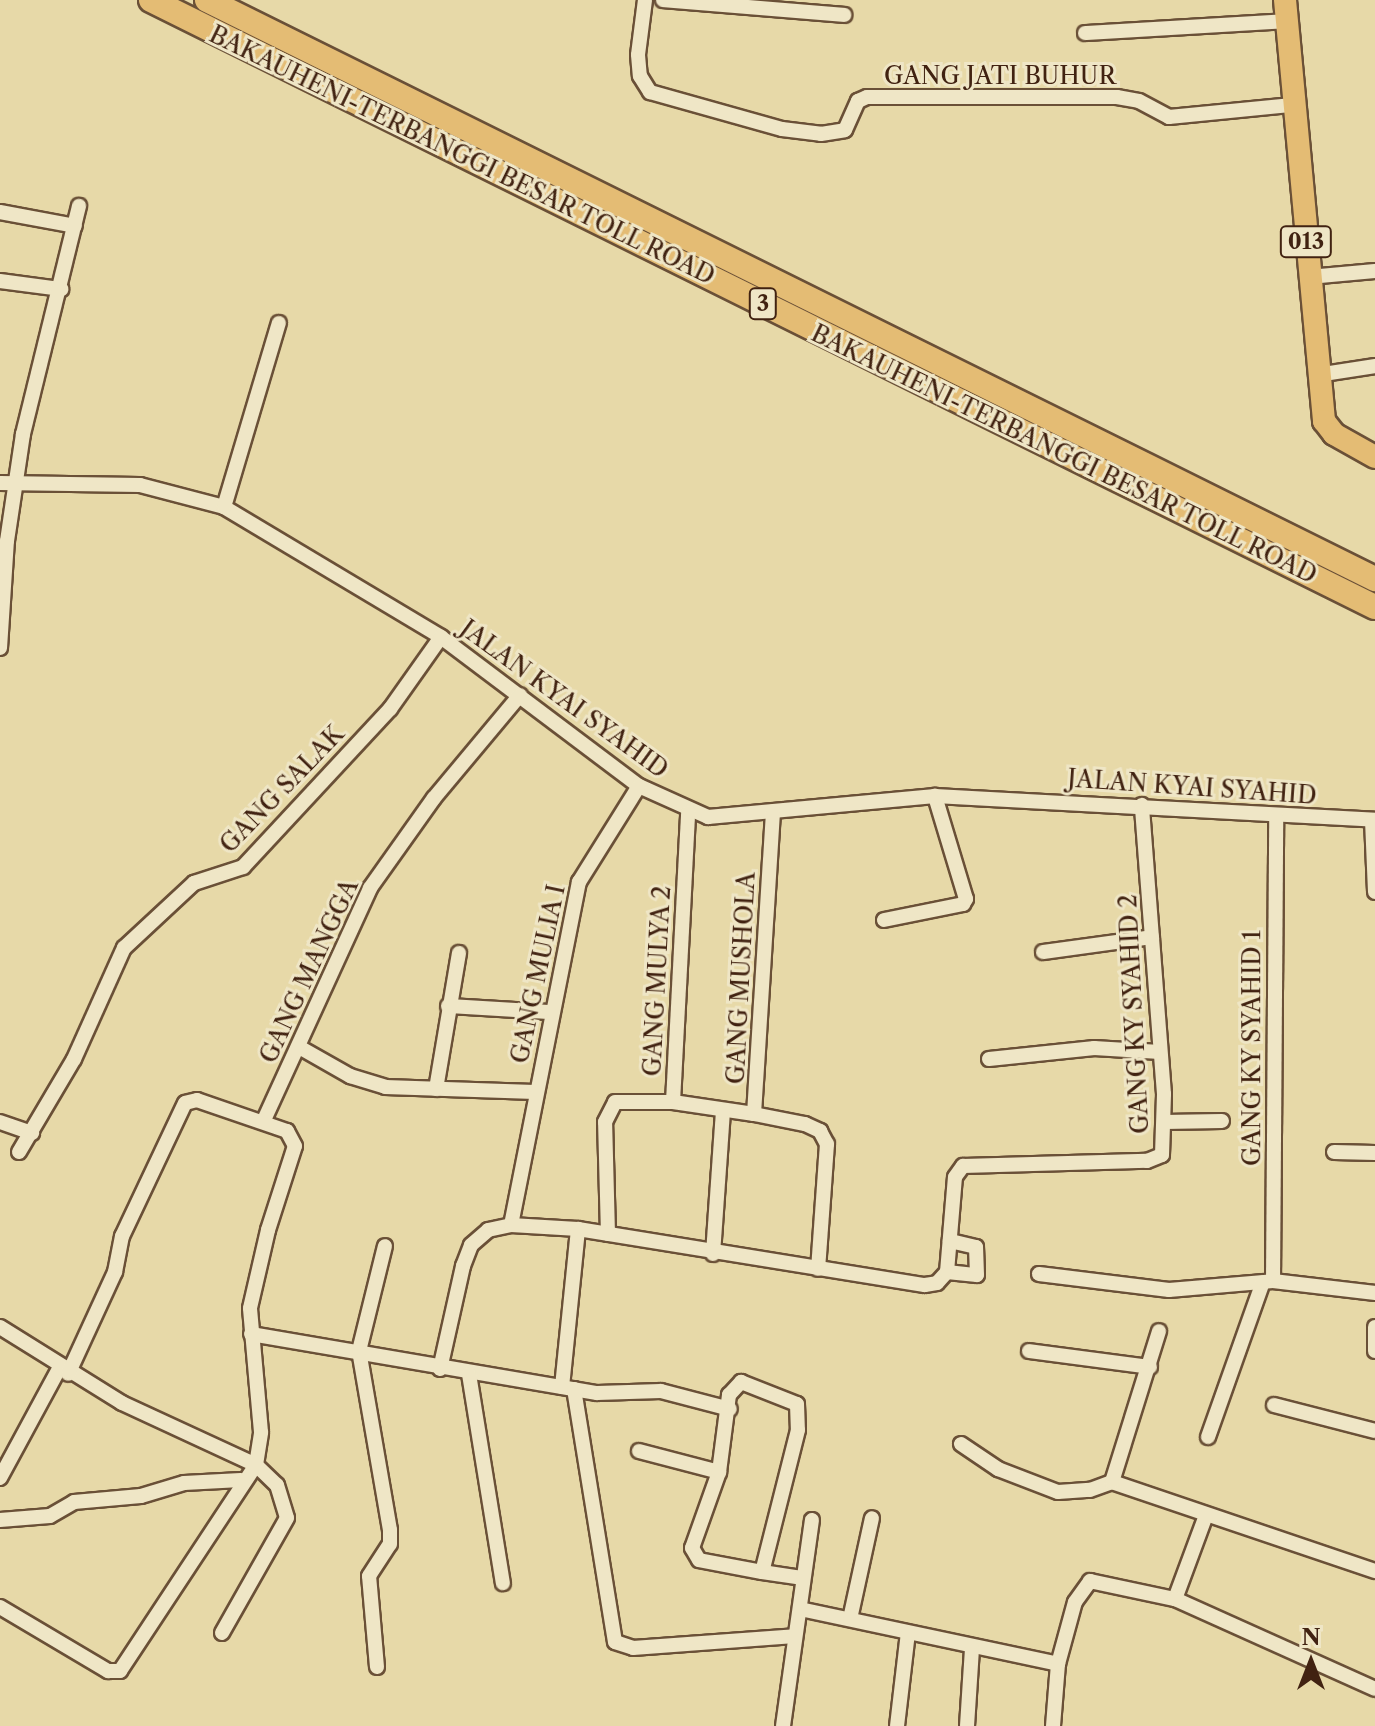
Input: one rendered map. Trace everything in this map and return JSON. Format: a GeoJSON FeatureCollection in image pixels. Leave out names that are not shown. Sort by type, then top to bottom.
{"type":"FeatureCollection","features":[{"type":"Feature","properties":{"kind":"highway","name":"BAKAUHENI-TERBANGGI BESAR TOLL ROAD"},"geometry":{"type":"LineString","coordinates":[[151,0],[1375,607]]}},
{"type":"Feature","properties":{"kind":"highway","name":"BAKAUHENI-TERBANGGI BESAR TOLL ROAD"},"geometry":{"type":"LineString","coordinates":[[207,0],[1375,579]]}},
{"type":"Feature","properties":{"kind":"main road","name":"013"},"geometry":{"type":"LineString","coordinates":[[1286,10],[1292,105],[1324,421],[1334,434],[1375,457]]}},
{"type":"Feature","properties":{"kind":"street","name":"GANG JATI BUHUR"},"geometry":{"type":"LineString","coordinates":[[645,0],[640,76],[650,92],[782,129],[821,134],[845,130],[858,101],[867,97],[1117,97],[1139,101],[1169,117],[1292,105]]}},
{"type":"Feature","properties":{"kind":"street"},"geometry":{"type":"LineString","coordinates":[[663,0],[844,15]]}},
{"type":"Feature","properties":{"kind":"street"},"geometry":{"type":"LineString","coordinates":[[1085,33],[1286,10]]}},
{"type":"Feature","properties":{"kind":"street"},"geometry":{"type":"LineString","coordinates":[[0,648],[3,579],[28,410],[61,289],[79,206]]}},
{"type":"Feature","properties":{"kind":"street"},"geometry":{"type":"LineString","coordinates":[[0,212],[75,226]]}},
{"type":"Feature","properties":{"kind":"street"},"geometry":{"type":"LineString","coordinates":[[1309,277],[1375,271]]}},
{"type":"Feature","properties":{"kind":"street"},"geometry":{"type":"LineString","coordinates":[[0,281],[61,289]]}},
{"type":"Feature","properties":{"kind":"street"},"geometry":{"type":"LineString","coordinates":[[224,507],[279,323]]}},
{"type":"Feature","properties":{"kind":"street"},"geometry":{"type":"LineString","coordinates":[[1317,375],[1375,366]]}},
{"type":"Feature","properties":{"kind":"street","name":"JALAN KYAI SYAHID"},"geometry":{"type":"LineString","coordinates":[[0,483],[140,485],[224,507],[441,637],[639,786],[688,812],[708,817],[935,796],[1374,820]]}},
{"type":"Feature","properties":{"kind":"street","name":"GANG SALAK"},"geometry":{"type":"LineString","coordinates":[[19,1152],[74,1059],[124,948],[194,883],[243,867],[390,709],[441,637]]}},
{"type":"Feature","properties":{"kind":"street","name":"GANG MANGGA"},"geometry":{"type":"LineString","coordinates":[[264,1120],[299,1047],[338,949],[370,888],[434,798],[520,695]]}},
{"type":"Feature","properties":{"kind":"street","name":"GANG MULIA I"},"geometry":{"type":"LineString","coordinates":[[511,1225],[550,1012],[579,882],[639,786]]}},
{"type":"Feature","properties":{"kind":"street"},"geometry":{"type":"LineString","coordinates":[[884,920],[963,904],[966,899],[935,796]]}},
{"type":"Feature","properties":{"kind":"street","name":"GANG KY SYAHID 2"},"geometry":{"type":"LineString","coordinates":[[947,1272],[955,1177],[963,1166],[1147,1161],[1162,1155],[1164,1122],[1160,1052],[1142,805]]}},
{"type":"Feature","properties":{"kind":"street","name":"GANG MULYA 2"},"geometry":{"type":"LineString","coordinates":[[608,1234],[609,1110],[623,1098],[673,1102],[688,812]]}},
{"type":"Feature","properties":{"kind":"street","name":"GANG MUSHOLA"},"geometry":{"type":"LineString","coordinates":[[713,1254],[723,1110],[754,1114],[773,812]]}},
{"type":"Feature","properties":{"kind":"street","name":"GANG KY SYAHID 1"},"geometry":{"type":"LineString","coordinates":[[1208,1437],[1268,1282],[1276,816]]}},
{"type":"Feature","properties":{"kind":"street"},"geometry":{"type":"LineString","coordinates":[[1374,820],[1375,892]]}},
{"type":"Feature","properties":{"kind":"street"},"geometry":{"type":"LineString","coordinates":[[1043,952],[1152,937]]}},
{"type":"Feature","properties":{"kind":"street"},"geometry":{"type":"LineString","coordinates":[[436,1089],[459,953]]}},
{"type":"Feature","properties":{"kind":"street"},"geometry":{"type":"LineString","coordinates":[[448,1006],[550,1012]]}},
{"type":"Feature","properties":{"kind":"street"},"geometry":{"type":"LineString","coordinates":[[299,1047],[350,1076],[385,1087],[535,1092]]}},
{"type":"Feature","properties":{"kind":"street"},"geometry":{"type":"LineString","coordinates":[[989,1059],[1094,1048],[1160,1052]]}},
{"type":"Feature","properties":{"kind":"street"},"geometry":{"type":"LineString","coordinates":[[0,1607],[108,1671],[120,1671],[241,1480],[256,1465],[261,1432],[251,1334],[254,1284],[295,1146],[287,1131],[264,1120],[197,1100],[185,1103],[122,1236],[115,1272],[64,1371],[2,1471]]}},
{"type":"Feature","properties":{"kind":"street"},"geometry":{"type":"LineString","coordinates":[[673,1102],[723,1110]]}},
{"type":"Feature","properties":{"kind":"street"},"geometry":{"type":"LineString","coordinates":[[754,1114],[805,1124],[820,1131],[827,1144],[818,1269]]}},
{"type":"Feature","properties":{"kind":"street"},"geometry":{"type":"LineString","coordinates":[[1164,1122],[1222,1121]]}},
{"type":"Feature","properties":{"kind":"street"},"geometry":{"type":"LineString","coordinates":[[0,1122],[32,1133]]}},
{"type":"Feature","properties":{"kind":"street"},"geometry":{"type":"LineString","coordinates":[[1334,1152],[1375,1153]]}},
{"type":"Feature","properties":{"kind":"street"},"geometry":{"type":"LineString","coordinates":[[440,1369],[471,1245],[488,1230],[511,1225],[578,1229],[912,1286],[937,1283],[947,1272],[977,1275],[976,1247],[950,1241]]}},
{"type":"Feature","properties":{"kind":"street"},"geometry":{"type":"LineString","coordinates":[[578,1229],[568,1388],[615,1642],[633,1648],[795,1636]]}},
{"type":"Feature","properties":{"kind":"street"},"geometry":{"type":"LineString","coordinates":[[377,1667],[369,1576],[390,1544],[390,1530],[359,1351],[385,1246]]}},
{"type":"Feature","properties":{"kind":"street"},"geometry":{"type":"LineString","coordinates":[[1039,1274],[1169,1290],[1268,1282],[1375,1293]]}},
{"type":"Feature","properties":{"kind":"street"},"geometry":{"type":"LineString","coordinates":[[0,1327],[64,1371],[187,1437],[256,1465],[277,1485],[287,1518],[222,1633]]}},
{"type":"Feature","properties":{"kind":"street"},"geometry":{"type":"LineString","coordinates":[[1374,1350],[1375,1327]]}},
{"type":"Feature","properties":{"kind":"street"},"geometry":{"type":"LineString","coordinates":[[1112,1482],[1159,1331]]}},
{"type":"Feature","properties":{"kind":"street"},"geometry":{"type":"LineString","coordinates":[[251,1334],[359,1351],[469,1374],[568,1388],[661,1391],[730,1409]]}},
{"type":"Feature","properties":{"kind":"street"},"geometry":{"type":"LineString","coordinates":[[1029,1351],[1150,1367]]}},
{"type":"Feature","properties":{"kind":"street"},"geometry":{"type":"LineString","coordinates":[[469,1374],[503,1583]]}},
{"type":"Feature","properties":{"kind":"street"},"geometry":{"type":"LineString","coordinates":[[762,1572],[800,1414],[797,1404],[787,1397],[741,1382],[731,1389],[719,1472],[693,1555],[762,1572],[802,1578]]}},
{"type":"Feature","properties":{"kind":"street"},"geometry":{"type":"LineString","coordinates":[[1274,1405],[1375,1431]]}},
{"type":"Feature","properties":{"kind":"street"},"geometry":{"type":"LineString","coordinates":[[961,1444],[998,1469],[1058,1492],[1090,1490],[1112,1482],[1375,1571]]}},
{"type":"Feature","properties":{"kind":"street"},"geometry":{"type":"LineString","coordinates":[[639,1451],[719,1472]]}},
{"type":"Feature","properties":{"kind":"street"},"geometry":{"type":"LineString","coordinates":[[0,1520],[50,1516],[74,1502],[141,1496],[184,1483],[241,1480]]}},
{"type":"Feature","properties":{"kind":"street"},"geometry":{"type":"LineString","coordinates":[[1175,1599],[1206,1515]]}},
{"type":"Feature","properties":{"kind":"street"},"geometry":{"type":"LineString","coordinates":[[850,1619],[872,1518]]}},
{"type":"Feature","properties":{"kind":"street"},"geometry":{"type":"LineString","coordinates":[[783,1726],[812,1520]]}},
{"type":"Feature","properties":{"kind":"street"},"geometry":{"type":"LineString","coordinates":[[1053,1726],[1058,1664],[1075,1602],[1085,1584],[1175,1599],[1375,1689]]}},
{"type":"Feature","properties":{"kind":"street"},"geometry":{"type":"LineString","coordinates":[[800,1609],[1058,1664]]}},
{"type":"Feature","properties":{"kind":"street"},"geometry":{"type":"LineString","coordinates":[[897,1726],[908,1633]]}},
{"type":"Feature","properties":{"kind":"street"},"geometry":{"type":"LineString","coordinates":[[967,1726],[972,1648]]}}]}
